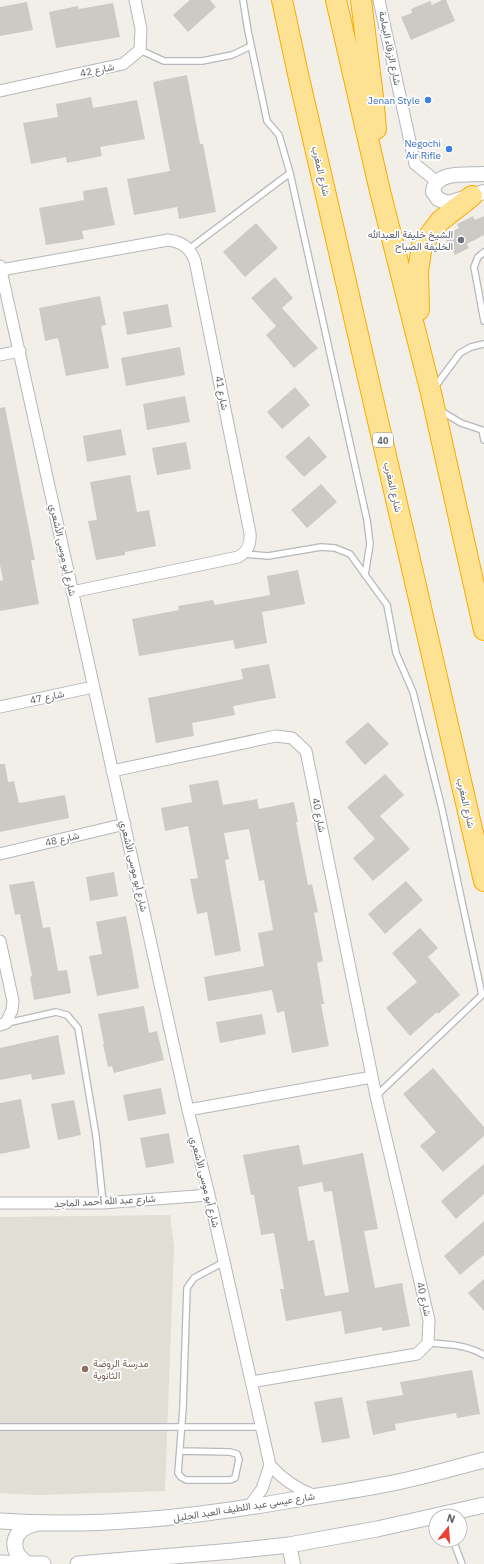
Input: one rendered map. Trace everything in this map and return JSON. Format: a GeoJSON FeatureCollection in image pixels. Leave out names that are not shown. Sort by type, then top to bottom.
{"type":"FeatureCollection","features":[{"type":"Feature","properties":{"kind":"highway"},"geometry":{"type":"LineString","coordinates":[[274,0],[280,23],[298,74]]}},
{"type":"Feature","properties":{"kind":"highway","name":"شارع المغرب"},"geometry":{"type":"LineString","coordinates":[[282,0],[484,881]]}},
{"type":"Feature","properties":{"kind":"highway"},"geometry":{"type":"LineString","coordinates":[[336,0],[380,191],[431,393],[484,630]]}},
{"type":"Feature","properties":{"kind":"highway"},"geometry":{"type":"LineString","coordinates":[[361,0],[374,97],[380,191]]}},
{"type":"Feature","properties":{"kind":"highway"},"geometry":{"type":"LineString","coordinates":[[431,393],[418,297],[418,271],[422,245],[440,221],[478,194]]}},
{"type":"Feature","properties":{"kind":"main road","name":"شارع عيسى عبد اللطيف العبد الجليل"},"geometry":{"type":"LineString","coordinates":[[0,1521],[35,1524],[89,1524],[174,1518],[248,1508],[402,1481],[484,1460]]}},
{"type":"Feature","properties":{"kind":"main road"},"geometry":{"type":"LineString","coordinates":[[468,1509],[484,1505]]}},
{"type":"Feature","properties":{"kind":"main road"},"geometry":{"type":"LineString","coordinates":[[78,1564],[289,1545],[428,1519]]}},
{"type":"Feature","properties":{"kind":"main road"},"geometry":{"type":"LineString","coordinates":[[28,1564],[18,1555],[15,1548],[15,1541],[17,1534],[22,1529],[28,1525],[35,1524]]}},
{"type":"Feature","properties":{"kind":"main road"},"geometry":{"type":"LineString","coordinates":[[0,1563],[43,1564]]}},
{"type":"Feature","properties":{"kind":"street"},"geometry":{"type":"LineString","coordinates":[[135,0],[141,29],[140,50]]}},
{"type":"Feature","properties":{"kind":"street","name":"شارع الزرقاء اليمامة"},"geometry":{"type":"LineString","coordinates":[[379,0],[416,164],[436,181]]}},
{"type":"Feature","properties":{"kind":"street","name":"شارع 42"},"geometry":{"type":"LineString","coordinates":[[0,91],[123,64],[140,50]]}},
{"type":"Feature","properties":{"kind":"street"},"geometry":{"type":"LineString","coordinates":[[478,194],[448,203],[442,202],[433,192],[436,181],[442,178],[484,174]]}},
{"type":"Feature","properties":{"kind":"street"},"geometry":{"type":"LineString","coordinates":[[0,268],[168,240],[180,243],[189,249]]}},
{"type":"Feature","properties":{"kind":"street","name":"شارع 41"},"geometry":{"type":"LineString","coordinates":[[189,249],[195,261],[250,533],[248,548],[244,554]]}},
{"type":"Feature","properties":{"kind":"street","name":"شارع أبو موسى الأشعري"},"geometry":{"type":"LineString","coordinates":[[0,268],[4,301],[20,351],[93,687],[188,1110],[209,1195],[270,1465]]}},
{"type":"Feature","properties":{"kind":"street"},"geometry":{"type":"LineString","coordinates":[[0,356],[20,351]]}},
{"type":"Feature","properties":{"kind":"street"},"geometry":{"type":"LineString","coordinates":[[72,592],[238,557],[244,554]]}},
{"type":"Feature","properties":{"kind":"street","name":"شارع 47"},"geometry":{"type":"LineString","coordinates":[[0,707],[93,687]]}},
{"type":"Feature","properties":{"kind":"street","name":"شارع 40"},"geometry":{"type":"LineString","coordinates":[[112,771],[276,736],[292,738],[306,751],[376,1096],[429,1320],[428,1343]]}},
{"type":"Feature","properties":{"kind":"street","name":"شارع 48"},"geometry":{"type":"LineString","coordinates":[[0,854],[124,824]]}},
{"type":"Feature","properties":{"kind":"street"},"geometry":{"type":"LineString","coordinates":[[0,941],[13,1001],[12,1010],[3,1024]]}},
{"type":"Feature","properties":{"kind":"street"},"geometry":{"type":"LineString","coordinates":[[188,1110],[372,1077]]}},
{"type":"Feature","properties":{"kind":"street","name":"شارع عبد الله أحمد الماجد"},"geometry":{"type":"LineString","coordinates":[[0,1203],[103,1203],[209,1195]]}},
{"type":"Feature","properties":{"kind":"street"},"geometry":{"type":"LineString","coordinates":[[251,1382],[417,1354],[428,1343]]}},
{"type":"Feature","properties":{"kind":"street"},"geometry":{"type":"LineString","coordinates":[[248,1508],[262,1489],[270,1465],[291,1485],[303,1492],[317,1496]]}},
{"type":"Feature","properties":{"kind":"street"},"geometry":{"type":"LineString","coordinates":[[289,1545],[293,1564]]}},
{"type":"Feature","properties":{"kind":"lane"},"geometry":{"type":"LineString","coordinates":[[243,0],[267,121],[278,135],[290,173],[367,520],[370,544],[365,575]]}},
{"type":"Feature","properties":{"kind":"lane"},"geometry":{"type":"LineString","coordinates":[[140,50],[164,61],[202,61],[232,55],[251,46]]}},
{"type":"Feature","properties":{"kind":"lane"},"geometry":{"type":"LineString","coordinates":[[189,249],[290,173]]}},
{"type":"Feature","properties":{"kind":"lane"},"geometry":{"type":"LineString","coordinates":[[484,252],[478,257],[474,267],[484,321]]}},
{"type":"Feature","properties":{"kind":"lane"},"geometry":{"type":"LineString","coordinates":[[484,344],[460,353],[431,393],[461,422],[482,430],[484,440]]}},
{"type":"Feature","properties":{"kind":"lane"},"geometry":{"type":"LineString","coordinates":[[244,554],[268,556],[321,548],[335,548],[350,554],[387,605],[396,653],[413,692],[442,809],[482,996],[376,1096]]}},
{"type":"Feature","properties":{"kind":"lane"},"geometry":{"type":"LineString","coordinates":[[3,1024],[56,1012],[67,1015],[78,1028],[96,1136],[103,1203]]}},
{"type":"Feature","properties":{"kind":"lane"},"geometry":{"type":"LineString","coordinates":[[180,1451],[230,1452],[237,1454],[239,1459],[235,1478],[230,1480],[186,1480],[178,1473],[187,1288],[194,1278],[224,1262]]}},
{"type":"Feature","properties":{"kind":"lane"},"geometry":{"type":"LineString","coordinates":[[428,1343],[452,1344],[470,1348],[484,1355]]}},
{"type":"Feature","properties":{"kind":"lane"},"geometry":{"type":"LineString","coordinates":[[0,1427],[261,1427]]}},
{"type":"Feature","properties":{"kind":"lane"},"geometry":{"type":"LineString","coordinates":[[456,1548],[462,1564]]}},
{"type":"Feature","properties":{"kind":"shaded area","name":"مدرسة الروضة الثانوية"},"geometry":{"type":"Polygon","coordinates":[[[170,1215],[174,1247],[165,1491],[39,1495],[0,1493],[0,1217],[170,1215]]]}},
{"type":"Feature","properties":{"kind":"building"},"geometry":{"type":"Polygon","coordinates":[[[190,0],[210,0],[216,7],[188,32],[173,15],[190,0]]]}},
{"type":"Feature","properties":{"kind":"building"},"geometry":{"type":"Polygon","coordinates":[[[442,0],[446,0],[455,21],[411,40],[401,17],[412,13],[411,9],[430,1],[432,5],[442,0]]]}},
{"type":"Feature","properties":{"kind":"building"},"geometry":{"type":"Polygon","coordinates":[[[27,2],[33,30],[0,36],[0,7],[27,2]]]}},
{"type":"Feature","properties":{"kind":"building"},"geometry":{"type":"Polygon","coordinates":[[[113,3],[120,37],[56,48],[49,12],[78,6],[79,9],[113,3]]]}},
{"type":"Feature","properties":{"kind":"building"},"geometry":{"type":"Polygon","coordinates":[[[187,75],[200,144],[203,144],[216,212],[179,219],[177,207],[134,215],[127,179],[170,171],[153,82],[187,75]]]}},
{"type":"Feature","properties":{"kind":"building"},"geometry":{"type":"Polygon","coordinates":[[[91,97],[93,108],[137,100],[145,139],[100,147],[102,156],[67,163],[66,157],[31,164],[23,123],[58,117],[56,104],[91,97]]]}},
{"type":"Feature","properties":{"kind":"building"},"geometry":{"type":"Polygon","coordinates":[[[107,187],[115,225],[82,231],[84,239],[46,245],[39,208],[84,200],[83,191],[107,187]]]}},
{"type":"Feature","properties":{"kind":"building","name":"الشيخ خليفة العبدالله الخليفة الصباح"},"geometry":{"type":"Polygon","coordinates":[[[473,216],[475,220],[484,216],[484,235],[467,244],[469,248],[455,255],[444,236],[459,228],[457,224],[473,216]]]}},
{"type":"Feature","properties":{"kind":"building"},"geometry":{"type":"Polygon","coordinates":[[[256,223],[278,248],[245,277],[223,252],[256,223]]]}},
{"type":"Feature","properties":{"kind":"building"},"geometry":{"type":"Polygon","coordinates":[[[275,277],[293,298],[282,308],[318,348],[294,368],[266,335],[276,326],[251,298],[275,277]]]}},
{"type":"Feature","properties":{"kind":"building"},"geometry":{"type":"Polygon","coordinates":[[[100,296],[106,325],[101,326],[109,368],[66,376],[58,338],[45,341],[39,308],[100,296]]]}},
{"type":"Feature","properties":{"kind":"building"},"geometry":{"type":"Polygon","coordinates":[[[168,304],[172,327],[127,335],[123,312],[168,304]]]}},
{"type":"Feature","properties":{"kind":"building"},"geometry":{"type":"Polygon","coordinates":[[[180,347],[185,375],[126,386],[121,358],[180,347]]]}},
{"type":"Feature","properties":{"kind":"building"},"geometry":{"type":"Polygon","coordinates":[[[295,387],[310,405],[282,429],[267,412],[295,387]]]}},
{"type":"Feature","properties":{"kind":"building"},"geometry":{"type":"Polygon","coordinates":[[[185,396],[190,422],[147,430],[143,404],[185,396]]]}},
{"type":"Feature","properties":{"kind":"building"},"geometry":{"type":"Polygon","coordinates":[[[5,407],[35,560],[31,560],[39,604],[0,611],[0,581],[3,580],[0,565],[0,408],[5,407]]]}},
{"type":"Feature","properties":{"kind":"building"},"geometry":{"type":"Polygon","coordinates":[[[121,429],[126,455],[87,462],[83,436],[121,429]]]}},
{"type":"Feature","properties":{"kind":"building"},"geometry":{"type":"Polygon","coordinates":[[[309,436],[327,457],[304,477],[285,457],[309,436]]]}},
{"type":"Feature","properties":{"kind":"building"},"geometry":{"type":"Polygon","coordinates":[[[186,442],[191,469],[157,475],[152,448],[186,442]]]}},
{"type":"Feature","properties":{"kind":"building"},"geometry":{"type":"Polygon","coordinates":[[[130,475],[137,512],[149,510],[156,546],[125,552],[125,555],[96,560],[88,521],[97,520],[90,482],[130,475]]]}},
{"type":"Feature","properties":{"kind":"building"},"geometry":{"type":"Polygon","coordinates":[[[321,484],[337,502],[307,528],[291,510],[321,484]]]}},
{"type":"Feature","properties":{"kind":"building"},"geometry":{"type":"Polygon","coordinates":[[[298,570],[305,604],[262,612],[267,643],[235,649],[233,640],[139,656],[132,619],[179,610],[178,606],[213,600],[215,605],[270,595],[267,576],[298,570]]]}},
{"type":"Feature","properties":{"kind":"building"},"geometry":{"type":"Polygon","coordinates":[[[269,664],[276,698],[233,706],[235,715],[192,723],[194,736],[156,743],[148,698],[243,679],[241,669],[269,664]]]}},
{"type":"Feature","properties":{"kind":"building"},"geometry":{"type":"Polygon","coordinates":[[[368,722],[389,744],[365,765],[345,742],[368,722]]]}},
{"type":"Feature","properties":{"kind":"building"},"geometry":{"type":"Polygon","coordinates":[[[0,764],[5,764],[8,782],[14,781],[19,803],[65,795],[69,818],[0,832],[0,764]]]}},
{"type":"Feature","properties":{"kind":"building"},"geometry":{"type":"Polygon","coordinates":[[[385,774],[404,795],[380,816],[410,849],[373,881],[353,858],[375,839],[347,807],[385,774]]]}},
{"type":"Feature","properties":{"kind":"building"},"geometry":{"type":"Polygon","coordinates":[[[218,780],[223,805],[257,799],[259,809],[294,802],[298,822],[296,822],[308,885],[312,884],[318,912],[314,913],[323,961],[317,963],[324,1004],[321,1004],[329,1046],[292,1053],[284,1011],[277,1013],[272,990],[208,1001],[204,977],[264,966],[258,933],[273,930],[264,880],[259,881],[249,829],[224,833],[229,859],[225,860],[241,951],[215,956],[207,912],[197,914],[190,879],[198,878],[188,826],[165,831],[161,808],[192,802],[189,785],[218,780]]]}},
{"type":"Feature","properties":{"kind":"building"},"geometry":{"type":"Polygon","coordinates":[[[114,872],[118,896],[90,901],[86,877],[114,872]]]}},
{"type":"Feature","properties":{"kind":"building"},"geometry":{"type":"Polygon","coordinates":[[[34,881],[43,928],[50,927],[58,971],[67,970],[71,993],[34,1000],[30,977],[32,976],[20,914],[15,915],[9,885],[34,881]]]}},
{"type":"Feature","properties":{"kind":"building"},"geometry":{"type":"Polygon","coordinates":[[[406,881],[423,900],[385,934],[368,914],[406,881]]]}},
{"type":"Feature","properties":{"kind":"building"},"geometry":{"type":"Polygon","coordinates":[[[126,916],[139,988],[97,996],[89,956],[102,954],[96,922],[126,916]]]}},
{"type":"Feature","properties":{"kind":"building"},"geometry":{"type":"Polygon","coordinates":[[[420,928],[438,948],[428,957],[460,995],[438,1014],[437,1012],[410,1036],[386,1008],[417,982],[392,953],[420,928]]]}},
{"type":"Feature","properties":{"kind":"building"},"geometry":{"type":"Polygon","coordinates":[[[144,1006],[149,1033],[157,1031],[164,1060],[114,1073],[112,1066],[108,1067],[98,1014],[144,1006]]]}},
{"type":"Feature","properties":{"kind":"building"},"geometry":{"type":"Polygon","coordinates":[[[262,1014],[266,1034],[220,1043],[216,1022],[262,1014]]]}},
{"type":"Feature","properties":{"kind":"building"},"geometry":{"type":"Polygon","coordinates":[[[58,1035],[65,1074],[32,1080],[31,1074],[0,1080],[0,1048],[58,1035]]]}},
{"type":"Feature","properties":{"kind":"building"},"geometry":{"type":"Polygon","coordinates":[[[433,1068],[484,1127],[484,1136],[443,1172],[420,1146],[436,1132],[403,1094],[433,1068]]]}},
{"type":"Feature","properties":{"kind":"building"},"geometry":{"type":"Polygon","coordinates":[[[161,1088],[166,1114],[128,1121],[123,1095],[161,1088]]]}},
{"type":"Feature","properties":{"kind":"building"},"geometry":{"type":"Polygon","coordinates":[[[21,1099],[30,1148],[0,1154],[0,1103],[21,1099]]]}},
{"type":"Feature","properties":{"kind":"building"},"geometry":{"type":"Polygon","coordinates":[[[74,1100],[81,1135],[58,1140],[51,1104],[74,1100]]]}},
{"type":"Feature","properties":{"kind":"building"},"geometry":{"type":"Polygon","coordinates":[[[169,1133],[174,1163],[146,1168],[140,1138],[169,1133]]]}},
{"type":"Feature","properties":{"kind":"building"},"geometry":{"type":"Polygon","coordinates":[[[299,1145],[303,1165],[363,1153],[378,1229],[364,1231],[375,1288],[402,1283],[410,1326],[382,1331],[382,1327],[345,1334],[341,1311],[286,1321],[280,1289],[284,1289],[274,1233],[261,1235],[254,1195],[251,1195],[243,1155],[299,1145]],[[322,1182],[298,1187],[308,1241],[314,1240],[325,1296],[349,1292],[332,1191],[324,1192],[322,1182]]]}},
{"type":"Feature","properties":{"kind":"building"},"geometry":{"type":"Polygon","coordinates":[[[484,1164],[484,1194],[456,1219],[441,1201],[484,1164]]]}},
{"type":"Feature","properties":{"kind":"building"},"geometry":{"type":"Polygon","coordinates":[[[484,1221],[484,1255],[460,1275],[444,1256],[484,1221]]]}},
{"type":"Feature","properties":{"kind":"building"},"geometry":{"type":"Polygon","coordinates":[[[484,1279],[484,1311],[468,1293],[484,1279]]]}},
{"type":"Feature","properties":{"kind":"building"},"geometry":{"type":"Polygon","coordinates":[[[472,1370],[480,1414],[457,1418],[456,1413],[395,1424],[396,1430],[373,1435],[366,1401],[403,1395],[400,1382],[472,1370]]]}},
{"type":"Feature","properties":{"kind":"building"},"geometry":{"type":"Polygon","coordinates":[[[342,1397],[350,1438],[322,1443],[314,1402],[342,1397]]]}},
{"type":"Feature","properties":{"kind":"place","name":"Jenan Style"},"geometry":{"type":"Point","coordinates":[428,100]}},
{"type":"Feature","properties":{"kind":"place","name":"Negochi Air Rifle"},"geometry":{"type":"Point","coordinates":[449,149]}},
{"type":"Feature","properties":{"kind":"place","name":"الشيخ خليفة العبدالله الخليفة الصباح"},"geometry":{"type":"Point","coordinates":[461,240]}},
{"type":"Feature","properties":{"kind":"place","name":"مدرسة الروضة الثانوية"},"geometry":{"type":"Point","coordinates":[85,1369]}}]}
